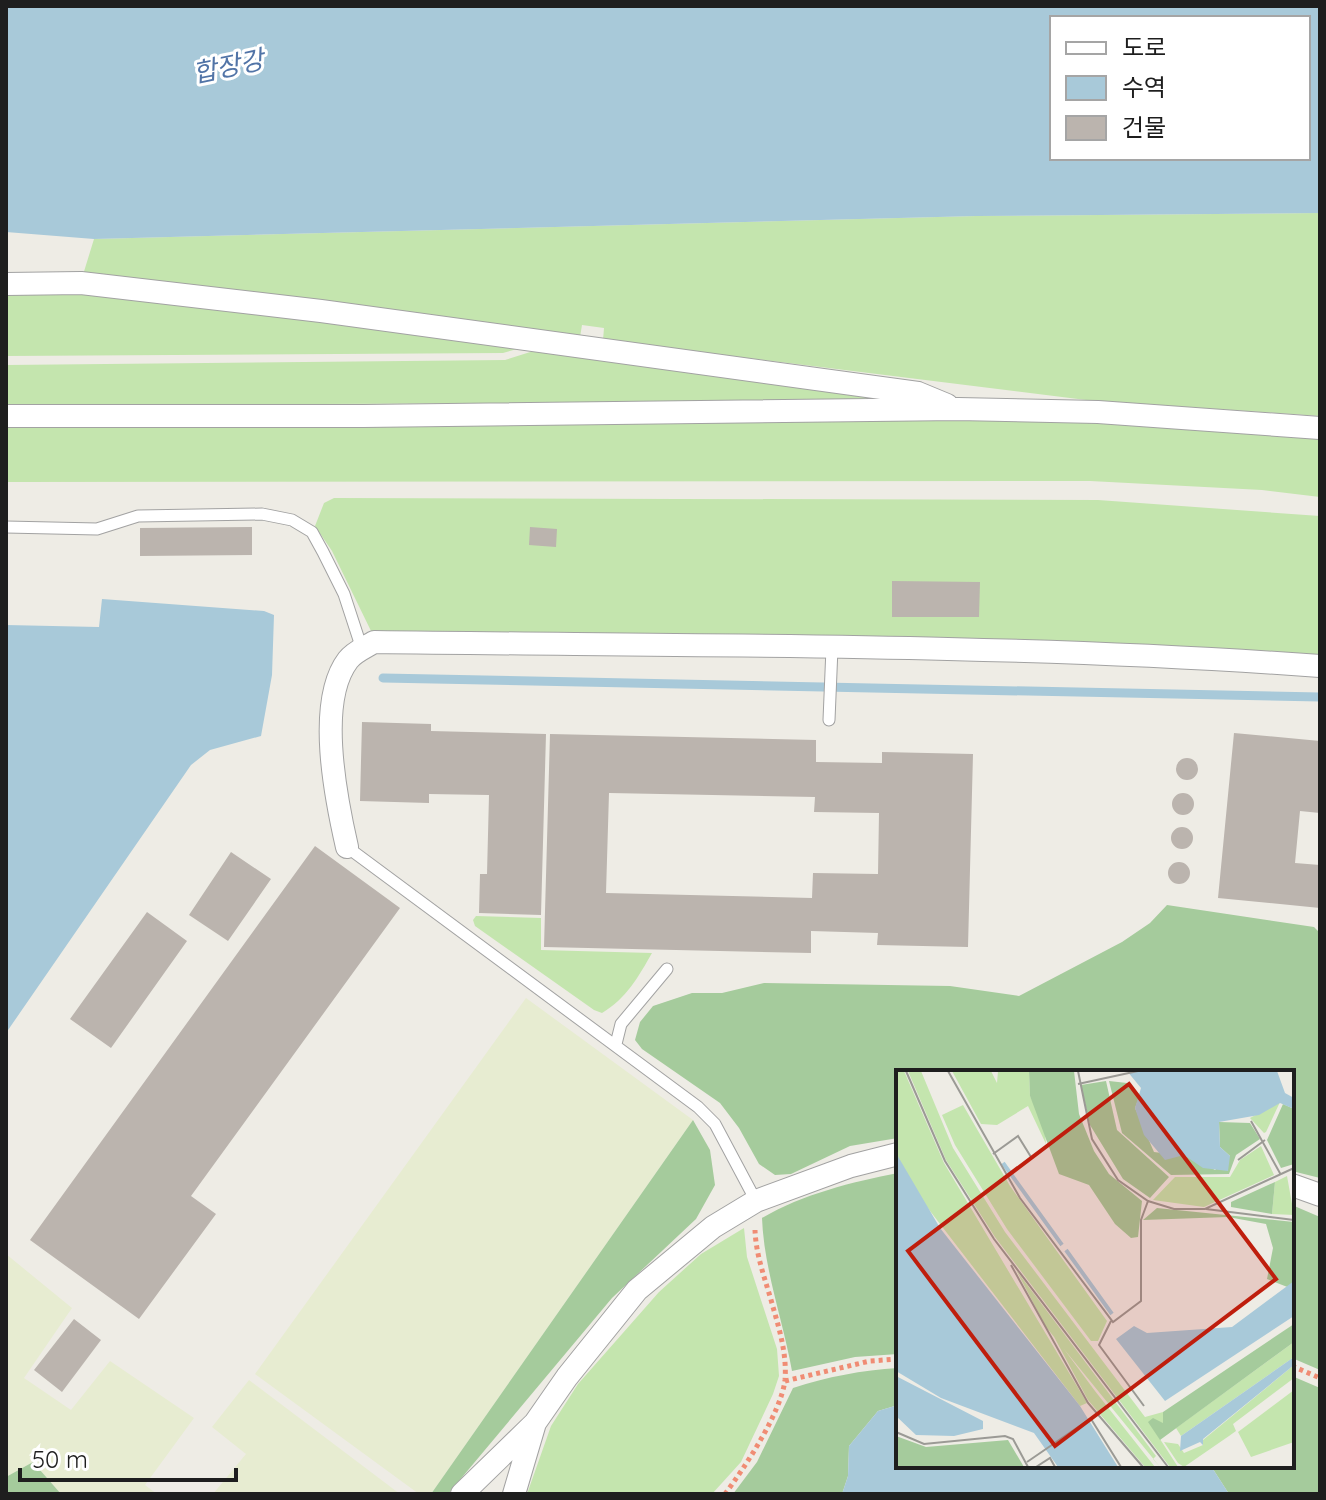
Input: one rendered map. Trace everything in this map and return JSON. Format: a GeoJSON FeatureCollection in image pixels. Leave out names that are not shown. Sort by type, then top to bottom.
{"type":"FeatureCollection","features":[{"type":"Feature","properties":{"kind":"street"},"geometry":{"type":"LineString","coordinates":[[6,284],[81,283],[555,342],[918,393],[958,409]]}},
{"type":"Feature","properties":{"kind":"street"},"geometry":{"type":"LineString","coordinates":[[6,416],[363,416],[958,409],[1098,412],[1320,428]]}},
{"type":"Feature","properties":{"kind":"street"},"geometry":{"type":"LineString","coordinates":[[347,847],[335,797],[331,732],[336,683],[349,658],[374,642],[1176,656],[1320,666]]}},
{"type":"Feature","properties":{"kind":"street"},"geometry":{"type":"LineString","coordinates":[[462,1494],[535,1423],[567,1377],[637,1290],[713,1227],[756,1201],[851,1166],[896,1155]]}},
{"type":"Feature","properties":{"kind":"street"},"geometry":{"type":"LineString","coordinates":[[1294,1186],[1320,1195]]}},
{"type":"Feature","properties":{"kind":"street"},"geometry":{"type":"LineString","coordinates":[[514,1494],[535,1423]]}},
{"type":"Feature","properties":{"kind":"lane"},"geometry":{"type":"LineString","coordinates":[[6,527],[97,529],[138,516],[262,514],[292,520],[312,532],[323,552],[344,594],[362,649]]}},
{"type":"Feature","properties":{"kind":"lane"},"geometry":{"type":"LineString","coordinates":[[829,720],[832,648]]}},
{"type":"Feature","properties":{"kind":"lane"},"geometry":{"type":"LineString","coordinates":[[347,847],[698,1107],[715,1124],[756,1201]]}},
{"type":"Feature","properties":{"kind":"lane"},"geometry":{"type":"LineString","coordinates":[[616,1044],[621,1024],[667,969]]}},
{"type":"Feature","properties":{"kind":"path"},"geometry":{"type":"LineString","coordinates":[[725,1494],[748,1464],[785,1381],[784,1349],[756,1248],[756,1201]]}},
{"type":"Feature","properties":{"kind":"path"},"geometry":{"type":"LineString","coordinates":[[785,1381],[870,1361],[896,1359]]}},
{"type":"Feature","properties":{"kind":"path"},"geometry":{"type":"LineString","coordinates":[[1294,1367],[1320,1378]]}},
{"type":"Feature","properties":{"kind":"green space"},"geometry":{"type":"Polygon","coordinates":[[[1320,213],[1320,416],[1086,400],[603,340],[604,328],[582,325],[580,337],[82,278],[94,239],[977,216],[1320,213]]]}},
{"type":"Feature","properties":{"kind":"green space"},"geometry":{"type":"Polygon","coordinates":[[[6,292],[91,292],[324,319],[517,349],[503,353],[6,356],[6,292]]]}},
{"type":"Feature","properties":{"kind":"green space"},"geometry":{"type":"Polygon","coordinates":[[[543,348],[888,396],[887,406],[621,403],[6,405],[6,365],[505,360],[543,348]]]}},
{"type":"Feature","properties":{"kind":"green space"},"geometry":{"type":"Polygon","coordinates":[[[962,418],[1101,420],[1320,434],[1320,497],[1262,490],[1090,481],[6,482],[6,424],[962,418]]]}},
{"type":"Feature","properties":{"kind":"green space"},"geometry":{"type":"Polygon","coordinates":[[[334,498],[1098,500],[1320,516],[1320,655],[834,638],[372,633],[332,551],[315,526],[324,503],[334,498]]]}},
{"type":"Feature","properties":{"kind":"green space"},"geometry":{"type":"Polygon","coordinates":[[[1167,905],[1314,927],[1320,933],[1320,1178],[1294,1172],[1294,1070],[896,1070],[896,1138],[850,1146],[791,1174],[775,1175],[759,1164],[739,1128],[720,1103],[642,1049],[635,1040],[640,1022],[653,1006],[692,993],[722,993],[764,983],[950,986],[1019,996],[1122,942],[1150,923],[1167,905]]]}},
{"type":"Feature","properties":{"kind":"green space"},"geometry":{"type":"Polygon","coordinates":[[[476,916],[541,918],[541,950],[652,953],[625,994],[602,1013],[475,926],[473,920],[476,916]]]}},
{"type":"Feature","properties":{"kind":"green space"},"geometry":{"type":"Polygon","coordinates":[[[526,998],[693,1120],[431,1494],[419,1494],[255,1374],[526,998]]]}},
{"type":"Feature","properties":{"kind":"green space"},"geometry":{"type":"Polygon","coordinates":[[[693,1120],[710,1150],[715,1185],[696,1219],[612,1298],[448,1494],[431,1494],[693,1120]]]}},
{"type":"Feature","properties":{"kind":"green space"},"geometry":{"type":"Polygon","coordinates":[[[896,1173],[896,1354],[855,1357],[792,1371],[770,1276],[762,1218],[794,1202],[863,1180],[896,1173]]]}},
{"type":"Feature","properties":{"kind":"green space"},"geometry":{"type":"Polygon","coordinates":[[[1294,1206],[1320,1217],[1320,1370],[1294,1359],[1294,1206]]]}},
{"type":"Feature","properties":{"kind":"green space"},"geometry":{"type":"Polygon","coordinates":[[[744,1228],[747,1257],[777,1349],[779,1376],[741,1462],[712,1494],[527,1494],[551,1426],[578,1384],[659,1292],[701,1254],[744,1228]]]}},
{"type":"Feature","properties":{"kind":"green space"},"geometry":{"type":"Polygon","coordinates":[[[6,1254],[72,1308],[24,1378],[71,1410],[110,1361],[194,1418],[145,1485],[157,1494],[61,1494],[33,1462],[6,1477],[6,1254]]]}},
{"type":"Feature","properties":{"kind":"green space"},"geometry":{"type":"Polygon","coordinates":[[[896,1368],[896,1406],[878,1411],[849,1446],[848,1476],[842,1494],[733,1494],[757,1462],[793,1388],[871,1370],[896,1368]]]}},
{"type":"Feature","properties":{"kind":"green space"},"geometry":{"type":"Polygon","coordinates":[[[1294,1377],[1320,1388],[1320,1494],[1229,1494],[1212,1468],[1294,1468],[1294,1377]]]}},
{"type":"Feature","properties":{"kind":"green space"},"geometry":{"type":"Polygon","coordinates":[[[249,1380],[400,1494],[213,1494],[246,1454],[212,1427],[249,1380]]]}},
{"type":"Feature","properties":{"kind":"green space"},"geometry":{"type":"Polygon","coordinates":[[[33,1462],[61,1494],[6,1494],[6,1477],[33,1462]]]}},
{"type":"Feature","properties":{"kind":"water","name":"합장강"},"geometry":{"type":"Polygon","coordinates":[[[6,6],[1320,6],[1320,213],[977,216],[94,239],[6,232],[6,6]]]}},
{"type":"Feature","properties":{"kind":"water"},"geometry":{"type":"Polygon","coordinates":[[[102,599],[264,611],[274,615],[272,675],[261,736],[210,750],[191,765],[6,1033],[6,625],[99,627],[102,599]]]}},
{"type":"Feature","properties":{"kind":"water"},"geometry":{"type":"Polygon","coordinates":[[[896,1406],[896,1468],[1212,1468],[1229,1494],[842,1494],[848,1476],[849,1446],[878,1411],[896,1406]]]}},
{"type":"Feature","properties":{"kind":"building"},"geometry":{"type":"Polygon","coordinates":[[[252,527],[252,555],[140,556],[140,528],[252,527]]]}},
{"type":"Feature","properties":{"kind":"building"},"geometry":{"type":"Polygon","coordinates":[[[530,527],[557,529],[556,547],[529,545],[530,527]]]}},
{"type":"Feature","properties":{"kind":"building"},"geometry":{"type":"Polygon","coordinates":[[[892,581],[980,582],[979,617],[892,617],[892,581]]]}},
{"type":"Feature","properties":{"kind":"building"},"geometry":{"type":"Polygon","coordinates":[[[362,722],[431,724],[431,731],[546,734],[541,915],[479,913],[480,874],[487,874],[489,795],[429,794],[429,803],[360,801],[362,722]]]}},
{"type":"Feature","properties":{"kind":"building"},"geometry":{"type":"Polygon","coordinates":[[[1234,733],[1320,741],[1320,813],[1300,811],[1295,863],[1320,865],[1320,908],[1218,898],[1234,733]]]}},
{"type":"Feature","properties":{"kind":"building"},"geometry":{"type":"Polygon","coordinates":[[[550,734],[816,740],[816,762],[882,763],[882,752],[973,754],[968,947],[877,945],[878,933],[811,931],[811,953],[544,947],[550,734]],[[609,793],[606,893],[812,898],[813,873],[878,874],[879,813],[814,812],[815,797],[609,793]]]}},
{"type":"Feature","properties":{"kind":"building"},"geometry":{"type":"Polygon","coordinates":[[[1187,758],[1195,761],[1198,769],[1195,777],[1187,780],[1179,777],[1176,769],[1179,761],[1187,758]]]}},
{"type":"Feature","properties":{"kind":"building"},"geometry":{"type":"Polygon","coordinates":[[[1183,793],[1191,796],[1194,804],[1191,812],[1183,815],[1175,812],[1172,804],[1175,796],[1183,793]]]}},
{"type":"Feature","properties":{"kind":"building"},"geometry":{"type":"Polygon","coordinates":[[[1182,827],[1190,830],[1193,838],[1190,846],[1182,849],[1174,846],[1171,838],[1174,830],[1182,827]]]}},
{"type":"Feature","properties":{"kind":"building"},"geometry":{"type":"Polygon","coordinates":[[[315,846],[400,908],[191,1196],[216,1214],[139,1319],[30,1240],[315,846]]]}},
{"type":"Feature","properties":{"kind":"building"},"geometry":{"type":"Polygon","coordinates":[[[231,852],[271,879],[228,941],[189,915],[231,852]]]}},
{"type":"Feature","properties":{"kind":"building"},"geometry":{"type":"Polygon","coordinates":[[[1179,862],[1187,865],[1190,873],[1187,881],[1179,884],[1171,881],[1168,873],[1171,865],[1179,862]]]}},
{"type":"Feature","properties":{"kind":"building"},"geometry":{"type":"Polygon","coordinates":[[[147,912],[187,941],[111,1048],[70,1019],[147,912]]]}},
{"type":"Feature","properties":{"kind":"building"},"geometry":{"type":"Polygon","coordinates":[[[74,1319],[101,1340],[62,1392],[34,1370],[74,1319]]]}},
{"type":"Feature","properties":{"kind":"waterway"},"geometry":{"type":"LineString","coordinates":[[383,678],[1320,697]]}}]}
